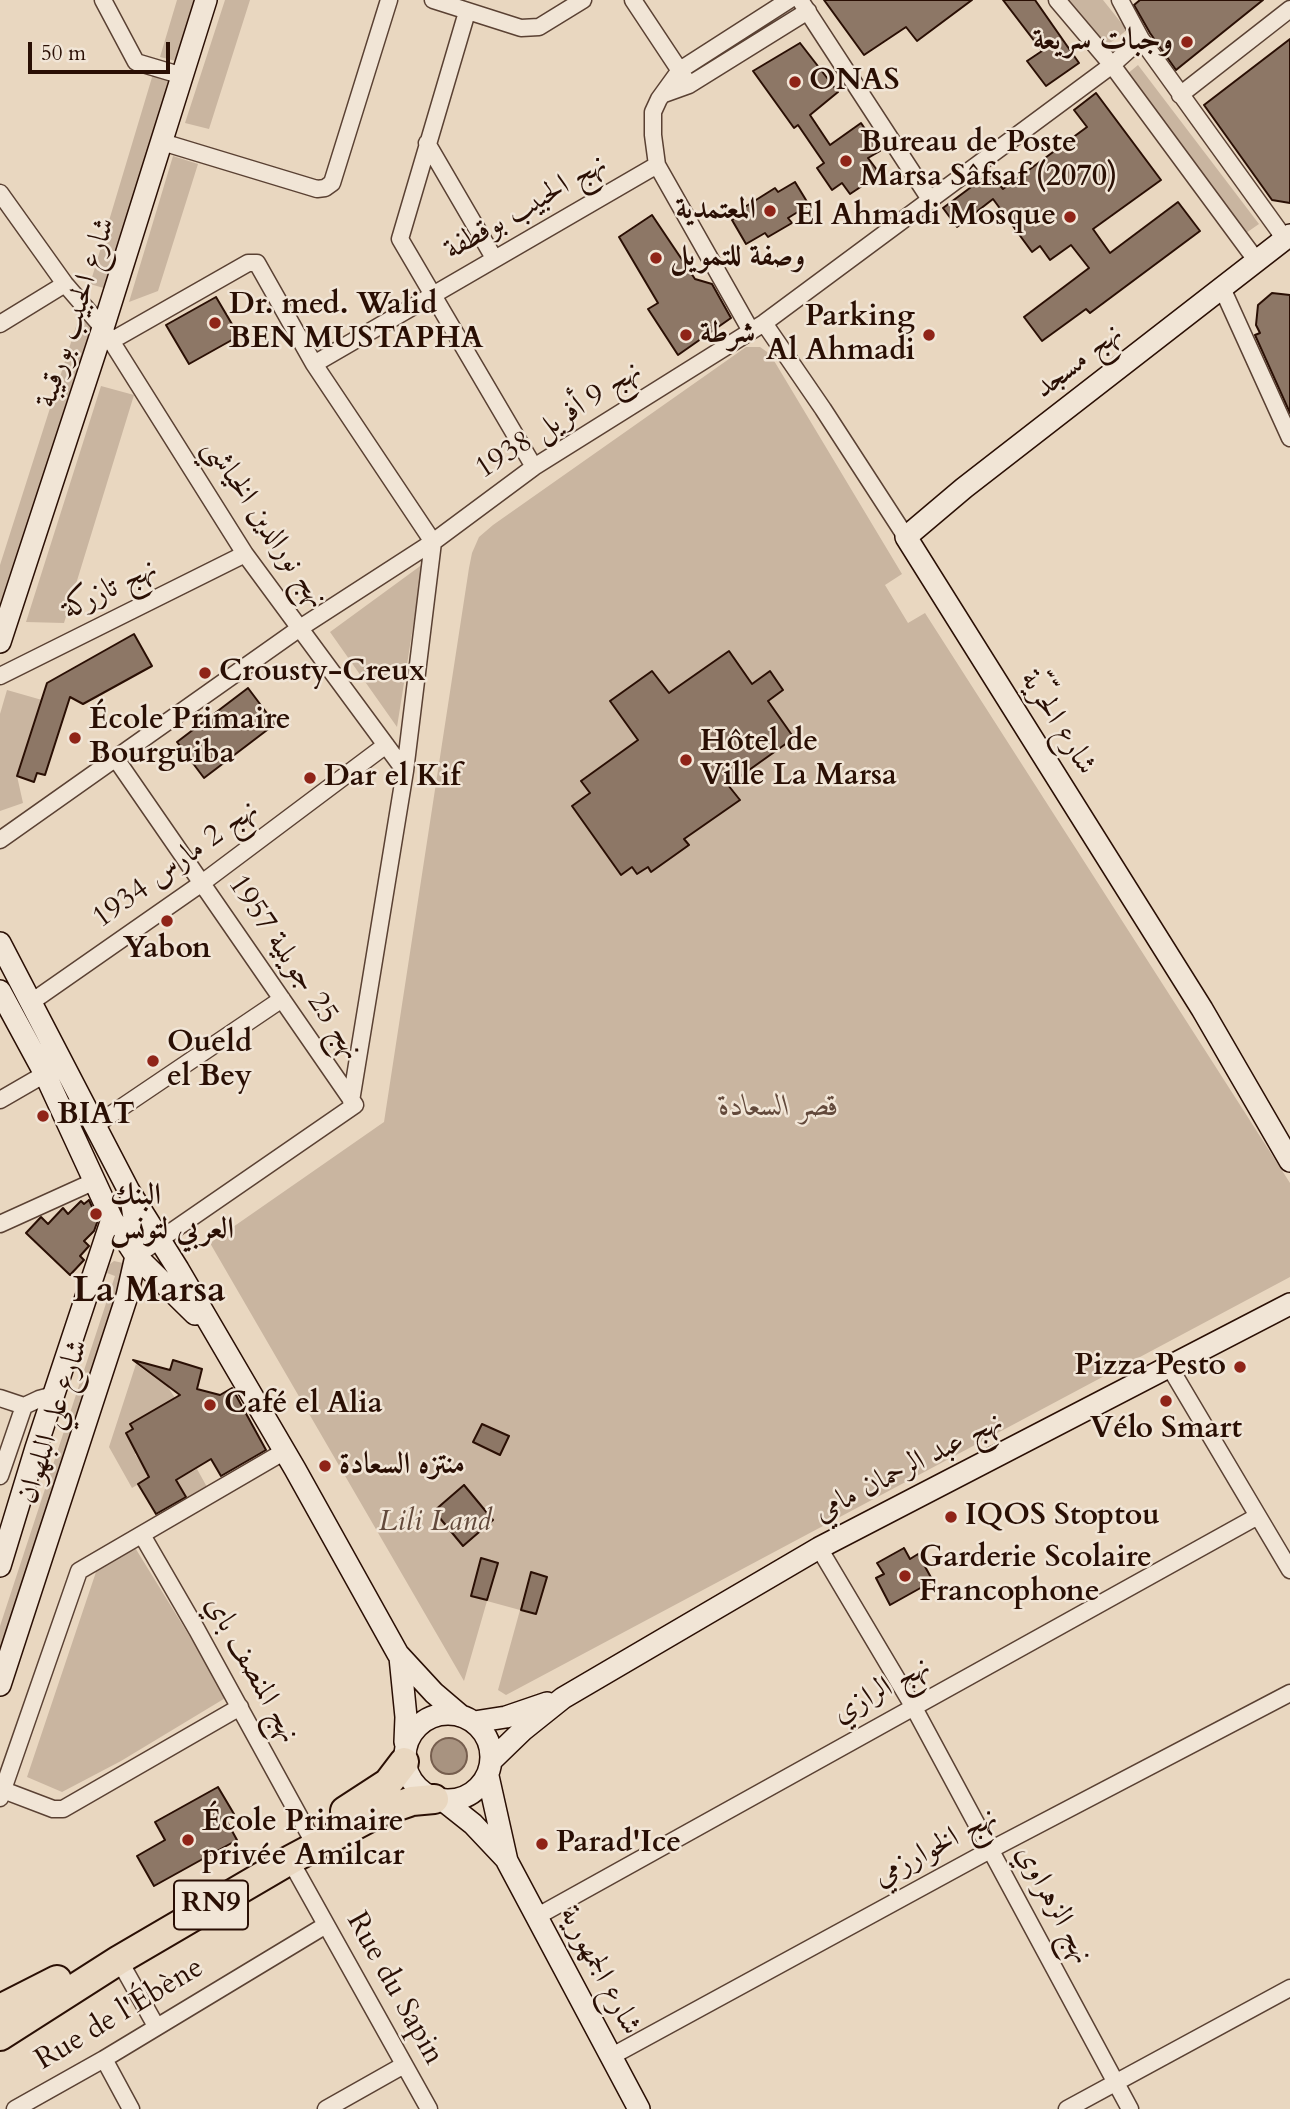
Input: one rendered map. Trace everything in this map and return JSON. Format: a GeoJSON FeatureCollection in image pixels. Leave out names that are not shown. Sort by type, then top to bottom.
{"type":"FeatureCollection","features":[{"type":"Feature","properties":{"kind":"highway","name":"RN9"},"geometry":{"type":"LineString","coordinates":[[0,2029],[49,1985],[377,1792],[388,1783],[405,1755]]}},
{"type":"Feature","properties":{"kind":"highway","name":"RN9"},"geometry":{"type":"LineString","coordinates":[[0,2029],[290,1860],[380,1812],[412,1801],[439,1800]]}},
{"type":"Feature","properties":{"kind":"main road","name":"شارع الحبيب بورقيبة"},"geometry":{"type":"LineString","coordinates":[[0,642],[107,335],[206,0]]}},
{"type":"Feature","properties":{"kind":"main road","name":"نهج مسجد"},"geometry":{"type":"LineString","coordinates":[[906,537],[964,488],[1287,237]]}},
{"type":"Feature","properties":{"kind":"main road","name":"شارع الحرّيّة"},"geometry":{"type":"LineString","coordinates":[[906,537],[1202,1009],[1290,1161]]}},
{"type":"Feature","properties":{"kind":"main road"},"geometry":{"type":"LineString","coordinates":[[0,943],[129,1191],[285,1451],[400,1657],[433,1693],[488,1739],[489,1769]]}},
{"type":"Feature","properties":{"kind":"main road"},"geometry":{"type":"LineString","coordinates":[[2,1001],[45,1074],[112,1220],[136,1256],[214,1333]]}},
{"type":"Feature","properties":{"kind":"main road","name":"شارع علي البلهوان"},"geometry":{"type":"LineString","coordinates":[[0,1685],[114,1336],[136,1256],[135,1217],[129,1191]]}},
{"type":"Feature","properties":{"kind":"main road","name":"شارع علي البلهوان"},"geometry":{"type":"LineString","coordinates":[[0,1566],[4,1536],[112,1220]]}},
{"type":"Feature","properties":{"kind":"main road"},"geometry":{"type":"LineString","coordinates":[[102,1253],[159,1259],[178,1269]]}},
{"type":"Feature","properties":{"kind":"main road","name":"نهج عبد الرحمان مامي"},"geometry":{"type":"LineString","coordinates":[[562,1698],[819,1548],[1290,1304]]}},
{"type":"Feature","properties":{"kind":"main road"},"geometry":{"type":"LineString","coordinates":[[400,1657],[406,1717],[405,1755],[414,1785],[439,1800]]}},
{"type":"Feature","properties":{"kind":"main road"},"geometry":{"type":"LineString","coordinates":[[467,1719],[506,1717],[562,1698]]}},
{"type":"Feature","properties":{"kind":"main road"},"geometry":{"type":"LineString","coordinates":[[489,1769],[523,1730],[562,1698]]}},
{"type":"Feature","properties":{"kind":"main road","name":"RN9"},"geometry":{"type":"LineString","coordinates":[[405,1755],[416,1727],[428,1718],[444,1714],[467,1719]]}},
{"type":"Feature","properties":{"kind":"main road","name":"RN9"},"geometry":{"type":"LineString","coordinates":[[439,1800],[460,1799],[471,1794],[489,1769]]}},
{"type":"Feature","properties":{"kind":"main road","name":"شارع الجمهورية"},"geometry":{"type":"LineString","coordinates":[[489,1769],[507,1861]]}},
{"type":"Feature","properties":{"kind":"main road","name":"شارع الجمهورية"},"geometry":{"type":"LineString","coordinates":[[439,1800],[473,1824],[507,1861],[639,2109]]}},
{"type":"Feature","properties":{"kind":"street"},"geometry":{"type":"LineString","coordinates":[[103,0],[136,62],[183,76]]}},
{"type":"Feature","properties":{"kind":"street"},"geometry":{"type":"LineString","coordinates":[[162,142],[317,189],[325,188],[332,183],[389,0]]}},
{"type":"Feature","properties":{"kind":"street"},"geometry":{"type":"LineString","coordinates":[[433,0],[522,28],[540,27],[583,0]]}},
{"type":"Feature","properties":{"kind":"street"},"geometry":{"type":"LineString","coordinates":[[633,0],[690,85]]}},
{"type":"Feature","properties":{"kind":"street"},"geometry":{"type":"LineString","coordinates":[[657,165],[653,112],[655,105],[680,70],[789,0]]}},
{"type":"Feature","properties":{"kind":"street"},"geometry":{"type":"LineString","coordinates":[[1057,0],[1112,65],[1256,260]]}},
{"type":"Feature","properties":{"kind":"street"},"geometry":{"type":"LineString","coordinates":[[1120,0],[1141,39],[1180,95],[1287,237]]}},
{"type":"Feature","properties":{"kind":"street"},"geometry":{"type":"LineString","coordinates":[[664,94],[690,85],[804,6],[931,201]]}},
{"type":"Feature","properties":{"kind":"street"},"geometry":{"type":"LineString","coordinates":[[1180,95],[1290,9]]}},
{"type":"Feature","properties":{"kind":"street"},"geometry":{"type":"LineString","coordinates":[[467,12],[400,239],[534,467]]}},
{"type":"Feature","properties":{"kind":"street","name":"نهج 9 أفريل 1938"},"geometry":{"type":"LineString","coordinates":[[0,839],[300,628],[433,542],[534,467],[757,327],[931,201],[1112,65],[1141,39]]}},
{"type":"Feature","properties":{"kind":"street"},"geometry":{"type":"LineString","coordinates":[[427,143],[494,258]]}},
{"type":"Feature","properties":{"kind":"street","name":"نهج الحبيب بوقطفة"},"geometry":{"type":"LineString","coordinates":[[314,364],[657,165]]}},
{"type":"Feature","properties":{"kind":"street","name":"شارع الحرّيّة"},"geometry":{"type":"LineString","coordinates":[[657,165],[757,327],[823,409],[906,537]]}},
{"type":"Feature","properties":{"kind":"street","name":"نهج نورالدين الخياشي"},"geometry":{"type":"LineString","coordinates":[[0,193],[65,284],[107,335],[245,554],[405,771]]}},
{"type":"Feature","properties":{"kind":"street"},"geometry":{"type":"LineString","coordinates":[[107,335],[252,262],[257,263],[314,364],[433,542],[405,771],[353,1103],[136,1256]]}},
{"type":"Feature","properties":{"kind":"street"},"geometry":{"type":"LineString","coordinates":[[0,324],[65,284]]}},
{"type":"Feature","properties":{"kind":"street"},"geometry":{"type":"LineString","coordinates":[[1222,288],[1290,438]]}},
{"type":"Feature","properties":{"kind":"street","name":"نهج تازركة"},"geometry":{"type":"LineString","coordinates":[[0,676],[245,554]]}},
{"type":"Feature","properties":{"kind":"street","name":"نهج 2 مارس 1934"},"geometry":{"type":"LineString","coordinates":[[30,1003],[202,883],[386,745]]}},
{"type":"Feature","properties":{"kind":"street","name":"نهج 25 جويلية 1957"},"geometry":{"type":"LineString","coordinates":[[116,759],[353,1103]]}},
{"type":"Feature","properties":{"kind":"street"},"geometry":{"type":"LineString","coordinates":[[94,1126],[282,999]]}},
{"type":"Feature","properties":{"kind":"street"},"geometry":{"type":"LineString","coordinates":[[0,1100],[45,1074]]}},
{"type":"Feature","properties":{"kind":"street"},"geometry":{"type":"LineString","coordinates":[[0,1224],[95,1181]]}},
{"type":"Feature","properties":{"kind":"street"},"geometry":{"type":"LineString","coordinates":[[1169,1366],[1290,1570]]}},
{"type":"Feature","properties":{"kind":"street"},"geometry":{"type":"LineString","coordinates":[[0,1398],[24,1406],[54,1395]]}},
{"type":"Feature","properties":{"kind":"street"},"geometry":{"type":"LineString","coordinates":[[0,1476],[24,1406]]}},
{"type":"Feature","properties":{"kind":"street"},"geometry":{"type":"LineString","coordinates":[[240,1707],[60,1810],[1,1794],[79,1571],[285,1451]]}},
{"type":"Feature","properties":{"kind":"street","name":"نهج الرازي"},"geometry":{"type":"LineString","coordinates":[[536,1917],[1258,1516]]}},
{"type":"Feature","properties":{"kind":"street","name":"نهج المنصف باي"},"geometry":{"type":"LineString","coordinates":[[142,1535],[309,1834]]}},
{"type":"Feature","properties":{"kind":"street","name":"نهج الزهراوي"},"geometry":{"type":"LineString","coordinates":[[819,1548],[913,1706],[1130,2109]]}},
{"type":"Feature","properties":{"kind":"street","name":"نهج الخوارزمي"},"geometry":{"type":"LineString","coordinates":[[612,2056],[992,1849],[1290,1693]]}},
{"type":"Feature","properties":{"kind":"street","name":"Rue du Sapin"},"geometry":{"type":"LineString","coordinates":[[290,1860],[429,2109]]}},
{"type":"Feature","properties":{"kind":"street","name":"Rue de l'Ébène"},"geometry":{"type":"LineString","coordinates":[[15,2109],[104,2059],[326,1925]]}},
{"type":"Feature","properties":{"kind":"street"},"geometry":{"type":"LineString","coordinates":[[119,1960],[156,2026]]}},
{"type":"Feature","properties":{"kind":"street"},"geometry":{"type":"LineString","coordinates":[[1067,2109],[1290,1988]]}},
{"type":"Feature","properties":{"kind":"street"},"geometry":{"type":"LineString","coordinates":[[104,2059],[131,2109]]}},
{"type":"Feature","properties":{"kind":"street"},"geometry":{"type":"LineString","coordinates":[[326,2109],[404,2065]]}},
{"type":"Feature","properties":{"kind":"green space"},"geometry":{"type":"Polygon","coordinates":[[[177,0],[194,0],[176,61],[160,57],[177,0]]]}},
{"type":"Feature","properties":{"kind":"green space"},"geometry":{"type":"Polygon","coordinates":[[[225,0],[250,0],[209,129],[185,123],[225,0]]]}},
{"type":"Feature","properties":{"kind":"green space"},"geometry":{"type":"Polygon","coordinates":[[[1065,0],[1103,0],[1127,30],[1102,49],[1065,0]]]}},
{"type":"Feature","properties":{"kind":"green space"},"geometry":{"type":"Polygon","coordinates":[[[1138,65],[1259,224],[1246,233],[1126,75],[1138,65]]]}},
{"type":"Feature","properties":{"kind":"green space"},"geometry":{"type":"Polygon","coordinates":[[[153,74],[170,79],[107,289],[90,284],[153,74]]]}},
{"type":"Feature","properties":{"kind":"green space"},"geometry":{"type":"Polygon","coordinates":[[[173,156],[198,164],[158,291],[129,302],[173,156]]]}},
{"type":"Feature","properties":{"kind":"green space"},"geometry":{"type":"Polygon","coordinates":[[[80,314],[94,330],[0,626],[0,565],[80,314]]]}},
{"type":"Feature","properties":{"kind":"green space","name":"قصر السعادة"},"geometry":{"type":"Polygon","coordinates":[[[746,347],[760,347],[770,354],[902,574],[885,585],[908,623],[925,613],[1290,1183],[1290,1277],[506,1695],[498,1690],[520,1610],[487,1601],[464,1681],[210,1243],[384,1122],[469,568],[479,537],[746,347]]]}},
{"type":"Feature","properties":{"kind":"green space"},"geometry":{"type":"Polygon","coordinates":[[[101,386],[134,395],[64,623],[26,622],[101,386]]]}},
{"type":"Feature","properties":{"kind":"green space"},"geometry":{"type":"Polygon","coordinates":[[[423,564],[397,727],[330,632],[423,564]]]}},
{"type":"Feature","properties":{"kind":"green space"},"geometry":{"type":"Polygon","coordinates":[[[7,690],[42,700],[17,776],[23,803],[0,811],[0,714],[7,690]]]}},
{"type":"Feature","properties":{"kind":"green space"},"geometry":{"type":"Polygon","coordinates":[[[114,1261],[123,1263],[128,1278],[0,1658],[0,1626],[115,1276],[107,1273],[114,1261]]]}},
{"type":"Feature","properties":{"kind":"green space"},"geometry":{"type":"Polygon","coordinates":[[[136,1364],[168,1387],[175,1398],[126,1433],[138,1452],[135,1454],[141,1463],[167,1449],[175,1462],[132,1488],[109,1447],[136,1364]]]}},
{"type":"Feature","properties":{"kind":"green space"},"geometry":{"type":"Polygon","coordinates":[[[197,1469],[207,1487],[187,1498],[176,1480],[197,1469]]]}},
{"type":"Feature","properties":{"kind":"green space"},"geometry":{"type":"Polygon","coordinates":[[[134,1546],[227,1697],[121,1761],[62,1792],[27,1777],[97,1569],[134,1546]]]}},
{"type":"Feature","properties":{"kind":"shaded area"},"geometry":{"type":"Polygon","coordinates":[[[449,1738],[462,1743],[467,1756],[462,1769],[449,1774],[436,1769],[431,1756],[436,1743],[449,1738]]]}},
{"type":"Feature","properties":{"kind":"building"},"geometry":{"type":"Polygon","coordinates":[[[824,0],[972,0],[917,41],[906,27],[864,55],[824,0]]]}},
{"type":"Feature","properties":{"kind":"building"},"geometry":{"type":"Polygon","coordinates":[[[1003,0],[1035,0],[1079,63],[1046,86],[1027,61],[1042,51],[1003,0]]]}},
{"type":"Feature","properties":{"kind":"building"},"geometry":{"type":"Polygon","coordinates":[[[1140,0],[1263,0],[1176,70],[1134,5],[1140,0]]]}},
{"type":"Feature","properties":{"kind":"building"},"geometry":{"type":"Polygon","coordinates":[[[1290,39],[1290,203],[1272,200],[1204,105],[1290,39]]]}},
{"type":"Feature","properties":{"kind":"building"},"geometry":{"type":"Polygon","coordinates":[[[800,43],[838,92],[810,115],[830,145],[861,123],[880,151],[868,158],[880,174],[850,194],[842,183],[832,190],[817,168],[824,163],[798,125],[794,128],[753,71],[800,43]]]}},
{"type":"Feature","properties":{"kind":"building","name":"El Ahmadi Mosque"},"geometry":{"type":"Polygon","coordinates":[[[1096,93],[1161,180],[1093,229],[1110,253],[1178,202],[1200,231],[1090,313],[1086,309],[1042,341],[1024,317],[1089,268],[1071,245],[1050,260],[1040,246],[1032,252],[993,199],[957,227],[943,208],[990,173],[1003,189],[1087,127],[1074,110],[1096,93]]]}},
{"type":"Feature","properties":{"kind":"building","name":"المعتمدية"},"geometry":{"type":"Polygon","coordinates":[[[795,182],[809,205],[788,218],[792,223],[768,237],[765,233],[746,244],[732,220],[742,213],[740,210],[775,188],[778,192],[795,182]]]}},
{"type":"Feature","properties":{"kind":"building"},"geometry":{"type":"Polygon","coordinates":[[[652,215],[695,279],[712,284],[731,318],[678,355],[648,309],[658,303],[619,237],[652,215]]]}},
{"type":"Feature","properties":{"kind":"building"},"geometry":{"type":"Polygon","coordinates":[[[1272,293],[1290,295],[1290,413],[1255,335],[1260,333],[1256,325],[1258,305],[1272,293]]]}},
{"type":"Feature","properties":{"kind":"building"},"geometry":{"type":"Polygon","coordinates":[[[216,297],[239,336],[189,364],[166,325],[216,297]]]}},
{"type":"Feature","properties":{"kind":"building"},"geometry":{"type":"Polygon","coordinates":[[[134,634],[152,666],[83,704],[70,697],[45,775],[37,773],[34,782],[17,776],[47,683],[134,634]]]}},
{"type":"Feature","properties":{"kind":"building","name":"Hôtel de Ville La Marsa"},"geometry":{"type":"Polygon","coordinates":[[[729,651],[752,684],[770,671],[783,690],[768,701],[794,738],[728,785],[740,800],[684,839],[689,845],[651,872],[648,867],[637,874],[632,867],[621,875],[572,806],[590,793],[581,781],[638,740],[610,701],[652,671],[669,693],[729,651]]]}},
{"type":"Feature","properties":{"kind":"building"},"geometry":{"type":"Polygon","coordinates":[[[248,688],[275,724],[204,778],[177,742],[248,688]]]}},
{"type":"Feature","properties":{"kind":"building"},"geometry":{"type":"Polygon","coordinates":[[[89,1200],[98,1220],[94,1231],[84,1241],[89,1246],[80,1256],[84,1260],[70,1275],[26,1233],[41,1217],[48,1224],[63,1208],[68,1214],[81,1201],[84,1204],[89,1200]]]}},
{"type":"Feature","properties":{"kind":"building"},"geometry":{"type":"Polygon","coordinates":[[[133,1360],[170,1370],[173,1360],[202,1369],[197,1389],[220,1395],[232,1388],[266,1450],[221,1476],[211,1459],[176,1480],[186,1497],[156,1514],[138,1484],[149,1477],[126,1433],[133,1429],[130,1424],[180,1395],[133,1360]]]}},
{"type":"Feature","properties":{"kind":"building"},"geometry":{"type":"Polygon","coordinates":[[[482,1424],[509,1436],[500,1455],[473,1442],[482,1424]]]}},
{"type":"Feature","properties":{"kind":"building"},"geometry":{"type":"Polygon","coordinates":[[[464,1485],[493,1520],[463,1546],[434,1511],[464,1485]]]}},
{"type":"Feature","properties":{"kind":"building","name":"Garderie Scolaire Francophone"},"geometry":{"type":"Polygon","coordinates":[[[904,1548],[910,1559],[918,1554],[933,1581],[890,1605],[876,1578],[884,1574],[877,1563],[904,1548]]]}},
{"type":"Feature","properties":{"kind":"building"},"geometry":{"type":"Polygon","coordinates":[[[481,1558],[498,1563],[487,1600],[471,1596],[481,1558]]]}},
{"type":"Feature","properties":{"kind":"building"},"geometry":{"type":"Polygon","coordinates":[[[531,1572],[547,1577],[536,1614],[521,1610],[531,1572]]]}},
{"type":"Feature","properties":{"kind":"building","name":"École Primaire privée Amilcar"},"geometry":{"type":"Polygon","coordinates":[[[218,1787],[234,1814],[225,1818],[237,1840],[154,1886],[137,1856],[165,1840],[155,1822],[218,1787]]]}},
{"type":"Feature","properties":{"kind":"place","name":"وجبات سريعة"},"geometry":{"type":"Point","coordinates":[1187,42]}},
{"type":"Feature","properties":{"kind":"place","name":"ONAS"},"geometry":{"type":"Point","coordinates":[795,82]}},
{"type":"Feature","properties":{"kind":"place","name":"Bureau de Poste Marsa Sâfsaf (2070)"},"geometry":{"type":"Point","coordinates":[846,161]}},
{"type":"Feature","properties":{"kind":"place","name":"المعتمدية"},"geometry":{"type":"Point","coordinates":[770,211]}},
{"type":"Feature","properties":{"kind":"place","name":"El Ahmadi Mosque"},"geometry":{"type":"Point","coordinates":[1070,217]}},
{"type":"Feature","properties":{"kind":"place","name":"وصفة للتمويل"},"geometry":{"type":"Point","coordinates":[656,258]}},
{"type":"Feature","properties":{"kind":"place","name":"Dr. med. Walid BEN MUSTAPHA"},"geometry":{"type":"Point","coordinates":[215,323]}},
{"type":"Feature","properties":{"kind":"place","name":"شرطة"},"geometry":{"type":"Point","coordinates":[686,335]}},
{"type":"Feature","properties":{"kind":"place","name":"Parking Al Ahmadi"},"geometry":{"type":"Point","coordinates":[929,335]}},
{"type":"Feature","properties":{"kind":"place","name":"Crousty-Creux"},"geometry":{"type":"Point","coordinates":[205,673]}},
{"type":"Feature","properties":{"kind":"place","name":"École Primaire Bourguiba"},"geometry":{"type":"Point","coordinates":[75,738]}},
{"type":"Feature","properties":{"kind":"place","name":"Hôtel de Ville La Marsa"},"geometry":{"type":"Point","coordinates":[686,760]}},
{"type":"Feature","properties":{"kind":"place","name":"Dar el Kif"},"geometry":{"type":"Point","coordinates":[310,778]}},
{"type":"Feature","properties":{"kind":"place","name":"Yabon"},"geometry":{"type":"Point","coordinates":[167,921]}},
{"type":"Feature","properties":{"kind":"place","name":"Oueld el Bey"},"geometry":{"type":"Point","coordinates":[153,1061]}},
{"type":"Feature","properties":{"kind":"place","name":"BIAT"},"geometry":{"type":"Point","coordinates":[43,1116]}},
{"type":"Feature","properties":{"kind":"place","name":"البنك العربي لتونس"},"geometry":{"type":"Point","coordinates":[96,1214]}},
{"type":"Feature","properties":{"kind":"place","name":"Pizza Pesto"},"geometry":{"type":"Point","coordinates":[1240,1367]}},
{"type":"Feature","properties":{"kind":"place","name":"Vélo Smart"},"geometry":{"type":"Point","coordinates":[1166,1401]}},
{"type":"Feature","properties":{"kind":"place","name":"Café el Alia"},"geometry":{"type":"Point","coordinates":[210,1405]}},
{"type":"Feature","properties":{"kind":"place","name":"منتزه السعادة"},"geometry":{"type":"Point","coordinates":[325,1466]}},
{"type":"Feature","properties":{"kind":"place","name":"IQOS Stoptou"},"geometry":{"type":"Point","coordinates":[951,1517]}},
{"type":"Feature","properties":{"kind":"place","name":"Garderie Scolaire Francophone"},"geometry":{"type":"Point","coordinates":[905,1576]}},
{"type":"Feature","properties":{"kind":"place","name":"École Primaire privée Amilcar"},"geometry":{"type":"Point","coordinates":[188,1840]}},
{"type":"Feature","properties":{"kind":"place","name":"Parad'Ice"},"geometry":{"type":"Point","coordinates":[542,1844]}},
{"type":"Feature","properties":{"kind":"district","name":"La Marsa"},"geometry":{"type":"Point","coordinates":[149,1292]}},
{"type":"Feature","properties":{"kind":"park label","name":"Lili Land"},"geometry":{"type":"Point","coordinates":[435,1523]}}]}
